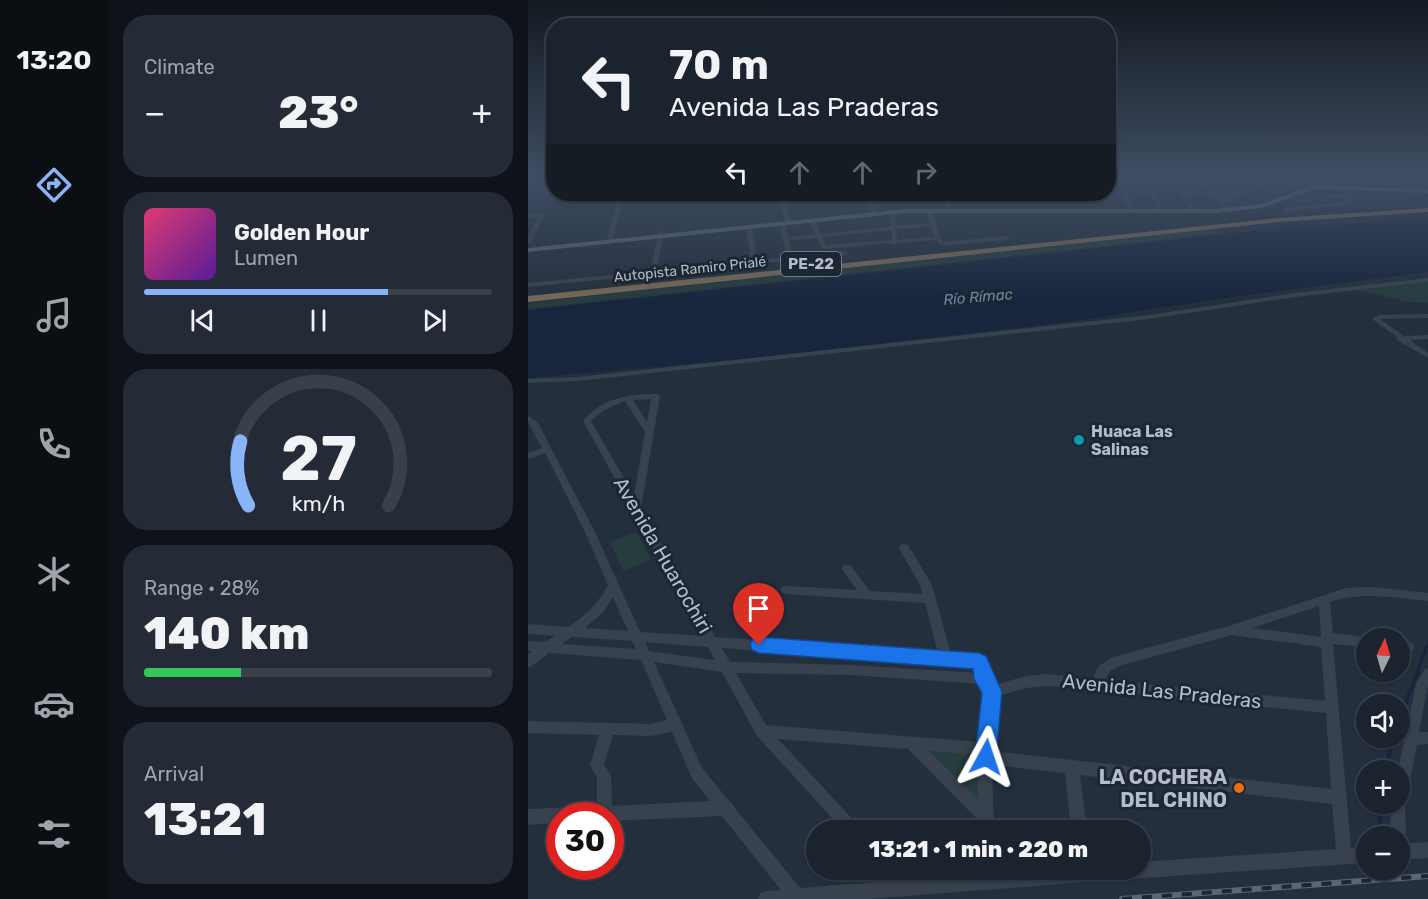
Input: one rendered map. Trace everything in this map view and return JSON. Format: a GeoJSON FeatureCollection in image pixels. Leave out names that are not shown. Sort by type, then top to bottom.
{"type":"FeatureCollection","features":[{"type":"Feature","properties":{"kind":"highway","name":"Autopista Ramiro Prialé"},"geometry":{"type":"LineString","coordinates":[[528,293],[1286,218]]}},
{"type":"Feature","properties":{"kind":"highway","name":"Autopista Ramiro Prialé"},"geometry":{"type":"LineString","coordinates":[[528,299],[1290,218]]}},
{"type":"Feature","properties":{"kind":"main road"},"geometry":{"type":"LineString","coordinates":[[528,246],[815,218]]}},
{"type":"Feature","properties":{"kind":"main road"},"geometry":{"type":"LineString","coordinates":[[528,246],[828,218]]}},
{"type":"Feature","properties":{"kind":"street"},"geometry":{"type":"LineString","coordinates":[[528,246],[531,231],[540,218]]}},
{"type":"Feature","properties":{"kind":"street"},"geometry":{"type":"LineString","coordinates":[[610,238],[615,218]]}},
{"type":"Feature","properties":{"kind":"street"},"geometry":{"type":"LineString","coordinates":[[785,218],[783,226],[790,258]]}},
{"type":"Feature","properties":{"kind":"street"},"geometry":{"type":"LineString","coordinates":[[893,218],[893,243]]}},
{"type":"Feature","properties":{"kind":"street"},"geometry":{"type":"LineString","coordinates":[[931,218],[940,243],[1007,238]]}},
{"type":"Feature","properties":{"kind":"street"},"geometry":{"type":"LineString","coordinates":[[812,220],[823,246],[827,247],[937,238]]}},
{"type":"Feature","properties":{"kind":"street"},"geometry":{"type":"LineString","coordinates":[[786,238],[933,224]]}},
{"type":"Feature","properties":{"kind":"street"},"geometry":{"type":"LineString","coordinates":[[749,227],[754,261]]}},
{"type":"Feature","properties":{"kind":"street"},"geometry":{"type":"LineString","coordinates":[[885,228],[893,243]]}},
{"type":"Feature","properties":{"kind":"street"},"geometry":{"type":"LineString","coordinates":[[654,272],[661,234]]}},
{"type":"Feature","properties":{"kind":"street"},"geometry":{"type":"LineString","coordinates":[[528,285],[845,253]]}},
{"type":"Feature","properties":{"kind":"street"},"geometry":{"type":"LineString","coordinates":[[528,381],[578,379],[1049,329],[1160,316],[1295,295],[1428,280]]}},
{"type":"Feature","properties":{"kind":"street"},"geometry":{"type":"LineString","coordinates":[[1428,316],[1376,318],[1377,322],[1428,356]]}},
{"type":"Feature","properties":{"kind":"street"},"geometry":{"type":"LineString","coordinates":[[1400,338],[1428,338]]}},
{"type":"Feature","properties":{"kind":"street","name":"Avenida Huarochiri"},"geometry":{"type":"LineString","coordinates":[[651,433],[656,396],[628,399],[605,405],[587,421],[762,731],[844,820]]}},
{"type":"Feature","properties":{"kind":"street"},"geometry":{"type":"LineString","coordinates":[[628,399],[651,433],[636,508]]}},
{"type":"Feature","properties":{"kind":"street"},"geometry":{"type":"LineString","coordinates":[[528,419],[532,421],[547,449],[614,584],[697,773],[797,897]]}},
{"type":"Feature","properties":{"kind":"street"},"geometry":{"type":"LineString","coordinates":[[528,456],[547,449]]}},
{"type":"Feature","properties":{"kind":"street"},"geometry":{"type":"LineString","coordinates":[[904,548],[926,585],[946,658]]}},
{"type":"Feature","properties":{"kind":"street"},"geometry":{"type":"LineString","coordinates":[[847,569],[867,595]]}},
{"type":"Feature","properties":{"kind":"street"},"geometry":{"type":"LineString","coordinates":[[528,662],[544,647],[569,632],[602,607],[614,584]]}},
{"type":"Feature","properties":{"kind":"street"},"geometry":{"type":"LineString","coordinates":[[786,590],[930,599]]}},
{"type":"Feature","properties":{"kind":"street"},"geometry":{"type":"LineString","coordinates":[[1097,684],[1100,674],[1111,663],[1229,631],[1346,592],[1428,597]]}},
{"type":"Feature","properties":{"kind":"street"},"geometry":{"type":"LineString","coordinates":[[1324,601],[1344,857]]}},
{"type":"Feature","properties":{"kind":"street"},"geometry":{"type":"LineString","coordinates":[[528,629],[979,661],[982,663],[984,679],[992,692],[985,753],[986,820]]}},
{"type":"Feature","properties":{"kind":"street"},"geometry":{"type":"LineString","coordinates":[[1229,631],[1356,642]]}},
{"type":"Feature","properties":{"kind":"street"},"geometry":{"type":"LineString","coordinates":[[528,646],[644,655],[726,667],[852,670],[984,679]]}},
{"type":"Feature","properties":{"kind":"street"},"geometry":{"type":"LineString","coordinates":[[1407,760],[1422,684],[1428,674]]}},
{"type":"Feature","properties":{"kind":"street","name":"Avenida Las Praderas"},"geometry":{"type":"LineString","coordinates":[[992,692],[1026,682],[1047,680],[1332,708]]}},
{"type":"Feature","properties":{"kind":"street"},"geometry":{"type":"LineString","coordinates":[[528,727],[651,730],[675,725]]}},
{"type":"Feature","properties":{"kind":"street"},"geometry":{"type":"LineString","coordinates":[[605,802],[604,776],[597,765],[608,729]]}},
{"type":"Feature","properties":{"kind":"street"},"geometry":{"type":"LineString","coordinates":[[762,731],[910,743],[1072,767],[1340,796]]}},
{"type":"Feature","properties":{"kind":"street"},"geometry":{"type":"LineString","coordinates":[[1411,739],[1428,738]]}},
{"type":"Feature","properties":{"kind":"street"},"geometry":{"type":"LineString","coordinates":[[910,743],[982,820]]}},
{"type":"Feature","properties":{"kind":"street"},"geometry":{"type":"LineString","coordinates":[[1072,767],[1078,820]]}},
{"type":"Feature","properties":{"kind":"street"},"geometry":{"type":"LineString","coordinates":[[624,813],[727,808]]}},
{"type":"Feature","properties":{"kind":"street"},"geometry":{"type":"LineString","coordinates":[[528,817],[546,816]]}},
{"type":"Feature","properties":{"kind":"street"},"geometry":{"type":"LineString","coordinates":[[1410,851],[1428,850]]}},
{"type":"Feature","properties":{"kind":"street"},"geometry":{"type":"LineString","coordinates":[[1151,868],[1356,856]]}},
{"type":"Feature","properties":{"kind":"street"},"geometry":{"type":"LineString","coordinates":[[899,880],[907,888]]}},
{"type":"Feature","properties":{"kind":"street"},"geometry":{"type":"LineString","coordinates":[[766,899],[907,888],[960,880]]}},
{"type":"Feature","properties":{"kind":"green space"},"geometry":{"type":"Polygon","coordinates":[[[1217,229],[1222,233],[528,309],[528,303],[1217,229]]]}},
{"type":"Feature","properties":{"kind":"green space"},"geometry":{"type":"Polygon","coordinates":[[[1428,282],[1428,303],[1409,302],[1359,290],[1428,282]]]}},
{"type":"Feature","properties":{"kind":"green space"},"geometry":{"type":"Polygon","coordinates":[[[636,532],[651,559],[623,571],[610,542],[636,532]]]}},
{"type":"Feature","properties":{"kind":"green space"},"geometry":{"type":"Polygon","coordinates":[[[925,749],[979,755],[980,808],[925,749]]]}},
{"type":"Feature","properties":{"kind":"water","name":"Río Rímac"},"geometry":{"type":"Polygon","coordinates":[[[1428,218],[1428,272],[1224,298],[1068,322],[748,359],[528,378],[528,310],[1255,231],[1428,218]]]}},
{"type":"Feature","properties":{"kind":"waterway"},"geometry":{"type":"LineString","coordinates":[[1358,218],[1358,224]]}},
{"type":"Feature","properties":{"kind":"waterway"},"geometry":{"type":"LineString","coordinates":[[1417,672],[1428,644]]}},
{"type":"Feature","properties":{"kind":"waterway"},"geometry":{"type":"LineString","coordinates":[[1409,694],[1418,671]]}},
{"type":"Feature","properties":{"kind":"waterway"},"geometry":{"type":"LineString","coordinates":[[1388,760],[1390,748]]}},
{"type":"Feature","properties":{"kind":"waterway"},"geometry":{"type":"LineString","coordinates":[[1379,826],[1381,814]]}},
{"type":"Feature","properties":{"kind":"railway"},"geometry":{"type":"LineString","coordinates":[[1122,899],[1428,876]]}},
{"type":"Feature","properties":{"kind":"place","name":"Huaca Las Salinas"},"geometry":{"type":"Point","coordinates":[1079,440]}},
{"type":"Feature","properties":{"kind":"place","name":"LA COCHERA DEL CHINO"},"geometry":{"type":"Point","coordinates":[1239,788]}},
{"type":"Feature","properties":{"kind":"route"},"geometry":{"type":"LineString","coordinates":[[759,645],[979,661],[982,663],[984,679],[992,692],[986,757]]}}]}
